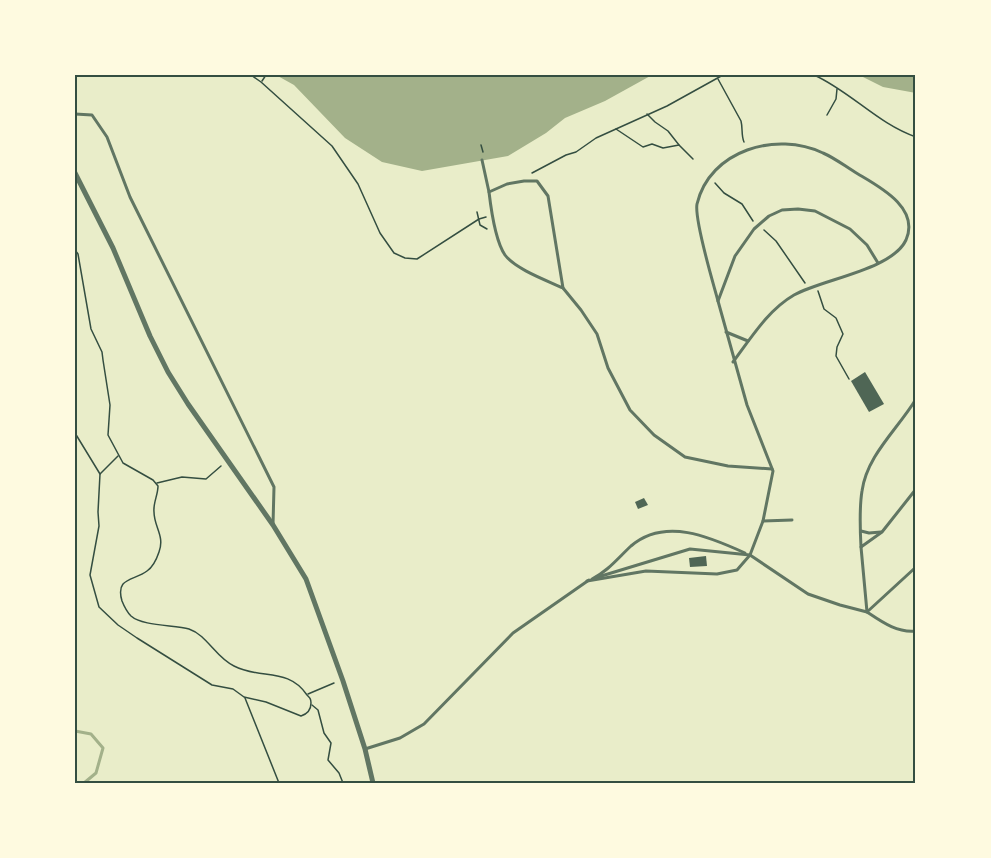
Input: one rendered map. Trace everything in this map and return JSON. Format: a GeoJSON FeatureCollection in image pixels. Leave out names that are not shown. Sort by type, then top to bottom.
{"type":"FeatureCollection","features":[{"type":"Feature","properties":{"kind":"street"},"geometry":{"type":"LineString","coordinates":[[75,173],[113,248],[150,336],[168,372],[273,525],[306,579],[343,681],[365,749],[373,783]]}},
{"type":"Feature","properties":{"kind":"lane"},"geometry":{"type":"LineString","coordinates":[[75,114],[92,115],[107,137],[130,197],[274,487],[273,525]]}},
{"type":"Feature","properties":{"kind":"lane"},"geometry":{"type":"LineString","coordinates":[[587,581],[646,571],[717,574],[737,570],[750,555],[763,521],[772,469],[733,362],[701,234],[697,206],[709,177],[717,168],[740,152],[763,146],[791,145],[821,152],[893,196],[904,212],[909,228],[903,246],[896,253],[878,263],[792,296],[762,322],[733,362]]}},
{"type":"Feature","properties":{"kind":"lane"},"geometry":{"type":"LineString","coordinates":[[482,160],[492,215],[506,256],[516,264],[563,288],[581,309],[597,334],[608,368],[630,411],[654,435],[685,457],[728,466],[772,469]]}},
{"type":"Feature","properties":{"kind":"lane"},"geometry":{"type":"LineString","coordinates":[[489,192],[507,184],[537,181],[548,196],[563,288]]}},
{"type":"Feature","properties":{"kind":"lane"},"geometry":{"type":"LineString","coordinates":[[718,302],[735,256],[758,225],[769,216],[782,210],[815,211],[834,219],[850,229],[867,245],[878,263]]}},
{"type":"Feature","properties":{"kind":"lane"},"geometry":{"type":"LineString","coordinates":[[726,332],[748,341]]}},
{"type":"Feature","properties":{"kind":"lane"},"geometry":{"type":"LineString","coordinates":[[867,612],[860,531],[862,489],[874,458],[916,399]]}},
{"type":"Feature","properties":{"kind":"lane"},"geometry":{"type":"LineString","coordinates":[[861,547],[882,532],[916,489]]}},
{"type":"Feature","properties":{"kind":"lane"},"geometry":{"type":"LineString","coordinates":[[763,521],[792,520]]}},
{"type":"Feature","properties":{"kind":"lane"},"geometry":{"type":"LineString","coordinates":[[365,749],[400,738],[424,724],[513,633],[609,568],[639,540],[671,530],[694,534],[722,543],[750,555],[808,594],[867,612],[888,626],[908,632],[916,631]]}},
{"type":"Feature","properties":{"kind":"lane"},"geometry":{"type":"LineString","coordinates":[[860,531],[882,532]]}},
{"type":"Feature","properties":{"kind":"lane"},"geometry":{"type":"LineString","coordinates":[[587,581],[690,549],[750,555]]}},
{"type":"Feature","properties":{"kind":"lane"},"geometry":{"type":"LineString","coordinates":[[867,612],[916,567]]}},
{"type":"Feature","properties":{"kind":"path"},"geometry":{"type":"LineString","coordinates":[[251,75],[332,146],[358,184],[380,233],[394,254],[417,259],[479,219],[492,215]]}},
{"type":"Feature","properties":{"kind":"path"},"geometry":{"type":"LineString","coordinates":[[261,82],[266,75]]}},
{"type":"Feature","properties":{"kind":"path"},"geometry":{"type":"LineString","coordinates":[[524,181],[540,169],[576,152],[596,138],[667,106],[723,75]]}},
{"type":"Feature","properties":{"kind":"path"},"geometry":{"type":"LineString","coordinates":[[814,75],[837,87],[891,125],[916,137]]}},
{"type":"Feature","properties":{"kind":"path"},"geometry":{"type":"LineString","coordinates":[[718,78],[741,121],[743,128],[741,135],[748,150]]}},
{"type":"Feature","properties":{"kind":"path"},"geometry":{"type":"LineString","coordinates":[[827,116],[836,99],[837,87]]}},
{"type":"Feature","properties":{"kind":"path"},"geometry":{"type":"LineString","coordinates":[[647,114],[668,131],[693,159]]}},
{"type":"Feature","properties":{"kind":"path"},"geometry":{"type":"LineString","coordinates":[[616,129],[643,147],[651,144],[663,148],[679,146]]}},
{"type":"Feature","properties":{"kind":"path"},"geometry":{"type":"LineString","coordinates":[[477,212],[483,227],[491,230]]}},
{"type":"Feature","properties":{"kind":"path"},"geometry":{"type":"LineString","coordinates":[[75,250],[78,254],[91,329],[102,352],[110,405],[108,435],[123,463],[156,483],[182,477],[206,479],[229,460]]}},
{"type":"Feature","properties":{"kind":"path"},"geometry":{"type":"LineString","coordinates":[[817,286],[824,309],[836,318],[843,334],[836,356],[849,379]]}},
{"type":"Feature","properties":{"kind":"path"},"geometry":{"type":"LineString","coordinates":[[75,433],[100,474],[99,526],[90,575],[99,607],[118,625],[164,656],[212,684],[233,689],[244,697],[266,702],[301,716],[309,711],[311,705]]}},
{"type":"Feature","properties":{"kind":"path"},"geometry":{"type":"LineString","coordinates":[[100,474],[118,455]]}},
{"type":"Feature","properties":{"kind":"path"},"geometry":{"type":"LineString","coordinates":[[156,483],[158,491],[154,514],[162,537],[161,545],[151,568],[125,581],[121,587],[122,601],[130,616],[196,632],[231,665],[255,673],[294,680],[302,686],[311,705],[318,710],[324,733],[331,743],[328,760],[339,773],[343,783]]}},
{"type":"Feature","properties":{"kind":"path"},"geometry":{"type":"LineString","coordinates":[[307,694],[343,681]]}},
{"type":"Feature","properties":{"kind":"path"},"geometry":{"type":"LineString","coordinates":[[244,697],[279,783]]}},
{"type":"Feature","properties":{"kind":"shaded area"},"geometry":{"type":"Polygon","coordinates":[[[276,75],[652,75],[605,101],[565,118],[546,133],[508,156],[422,171],[382,162],[345,138],[294,85],[276,75]]]}},
{"type":"Feature","properties":{"kind":"shaded area"},"geometry":{"type":"Polygon","coordinates":[[[859,75],[916,75],[916,93],[883,87],[859,75]]]}},
{"type":"Feature","properties":{"kind":"building"},"geometry":{"type":"Polygon","coordinates":[[[865,372],[884,404],[869,412],[851,381],[865,372]]]}},
{"type":"Feature","properties":{"kind":"building"},"geometry":{"type":"Polygon","coordinates":[[[644,498],[648,505],[638,509],[635,502],[644,498]]]}},
{"type":"Feature","properties":{"kind":"building"},"geometry":{"type":"Polygon","coordinates":[[[706,556],[707,566],[690,567],[689,558],[706,556]]]}},
{"type":"Feature","properties":{"kind":"waterway"},"geometry":{"type":"LineString","coordinates":[[75,731],[91,734],[103,748],[96,773],[84,783]]}}]}
